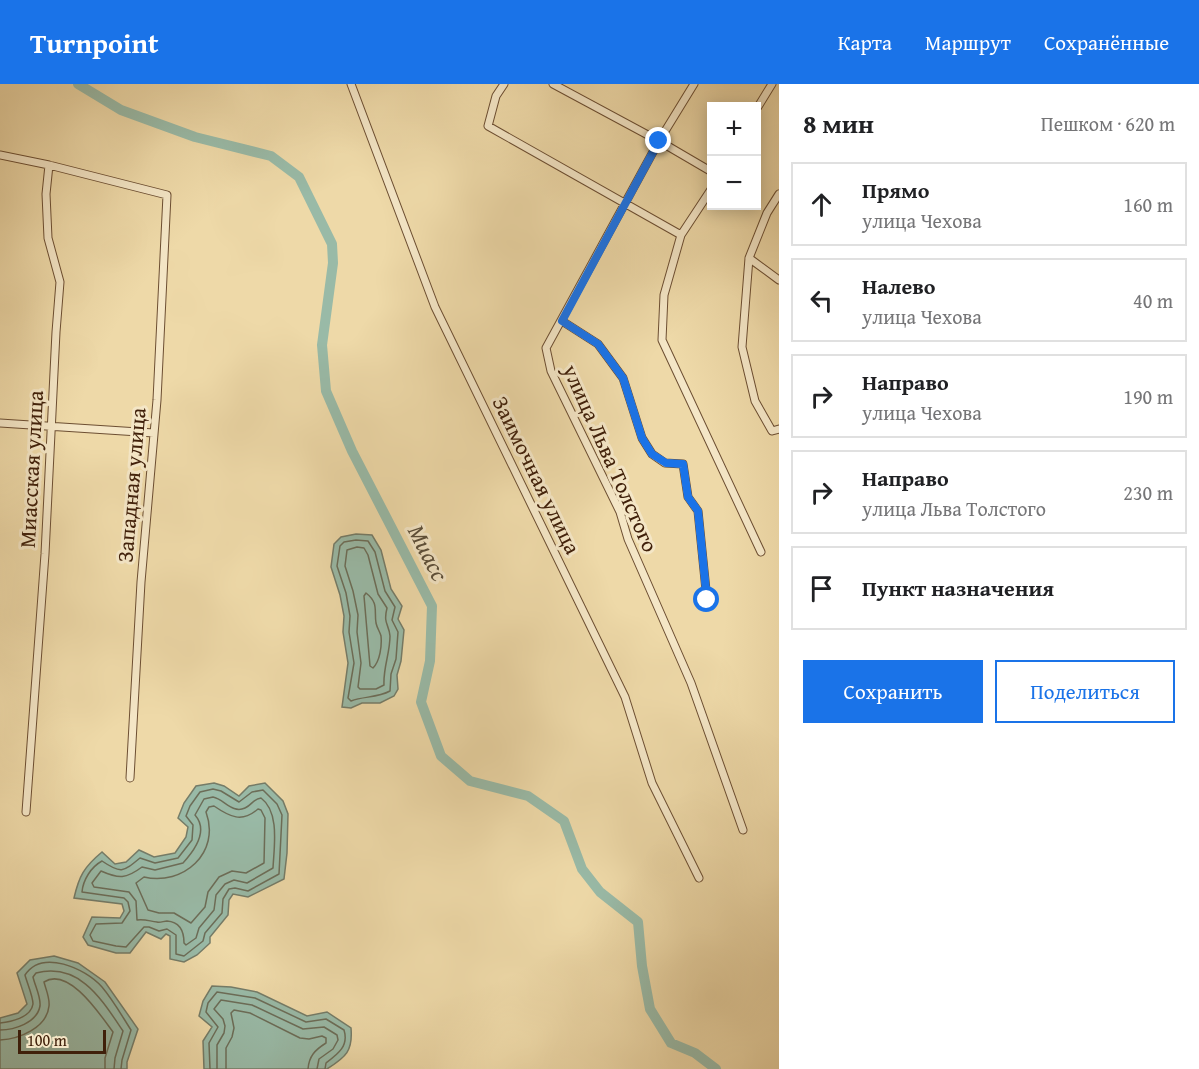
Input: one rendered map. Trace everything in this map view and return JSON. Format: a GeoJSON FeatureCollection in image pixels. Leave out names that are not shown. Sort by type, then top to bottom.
{"type":"FeatureCollection","features":[{"type":"Feature","properties":{"kind":"street","name":"Заимочная улица"},"geometry":{"type":"LineString","coordinates":[[351,84],[435,307],[625,697],[652,783],[699,878]]}},
{"type":"Feature","properties":{"kind":"street"},"geometry":{"type":"LineString","coordinates":[[504,84],[496,96],[488,126],[681,235]]}},
{"type":"Feature","properties":{"kind":"street"},"geometry":{"type":"LineString","coordinates":[[553,84],[707,170]]}},
{"type":"Feature","properties":{"kind":"street","name":"улица Льва Толстого"},"geometry":{"type":"LineString","coordinates":[[694,84],[659,141],[546,348],[551,371],[621,512],[628,539],[691,683],[743,830]]}},
{"type":"Feature","properties":{"kind":"street"},"geometry":{"type":"LineString","coordinates":[[761,102],[772,84]]}},
{"type":"Feature","properties":{"kind":"street"},"geometry":{"type":"LineString","coordinates":[[0,155],[49,165]]}},
{"type":"Feature","properties":{"kind":"street","name":"Западная улица"},"geometry":{"type":"LineString","coordinates":[[49,165],[167,195],[154,433],[141,582],[130,778]]}},
{"type":"Feature","properties":{"kind":"street","name":"Миасская улица"},"geometry":{"type":"LineString","coordinates":[[26,812],[60,282],[48,238],[46,194],[49,165]]}},
{"type":"Feature","properties":{"kind":"street"},"geometry":{"type":"LineString","coordinates":[[707,194],[681,235],[664,295],[662,340],[761,552]]}},
{"type":"Feature","properties":{"kind":"street"},"geometry":{"type":"LineString","coordinates":[[776,430],[755,401],[742,347],[749,258],[767,213],[779,194]]}},
{"type":"Feature","properties":{"kind":"street"},"geometry":{"type":"LineString","coordinates":[[749,258],[779,280]]}},
{"type":"Feature","properties":{"kind":"street"},"geometry":{"type":"LineString","coordinates":[[562,321],[598,344],[623,378],[642,438],[652,454],[666,463],[683,464],[688,497],[698,511],[707,600]]}},
{"type":"Feature","properties":{"kind":"street"},"geometry":{"type":"LineString","coordinates":[[0,423],[154,433]]}},
{"type":"Feature","properties":{"kind":"water"},"geometry":{"type":"Polygon","coordinates":[[[356,534],[372,535],[381,550],[391,589],[402,606],[398,619],[404,630],[401,661],[397,675],[398,689],[394,696],[380,703],[362,703],[351,708],[342,707],[348,663],[343,632],[344,616],[331,567],[334,544],[341,537],[356,534]]]}},
{"type":"Feature","properties":{"kind":"water"},"geometry":{"type":"Polygon","coordinates":[[[214,783],[224,786],[239,796],[249,786],[265,783],[283,801],[288,814],[284,879],[248,897],[233,894],[229,900],[228,915],[210,937],[210,943],[197,955],[184,962],[170,959],[170,936],[166,934],[161,939],[146,932],[130,953],[116,953],[88,945],[83,937],[92,917],[120,918],[124,911],[122,904],[74,898],[80,878],[87,867],[102,852],[115,864],[126,862],[139,850],[154,857],[175,853],[186,837],[188,827],[178,818],[184,803],[196,786],[214,783]]]}},
{"type":"Feature","properties":{"kind":"water"},"geometry":{"type":"Polygon","coordinates":[[[54,956],[78,963],[105,982],[138,1029],[127,1062],[127,1069],[0,1069],[0,1018],[18,1013],[27,1004],[17,973],[30,960],[54,956]]]}},
{"type":"Feature","properties":{"kind":"water"},"geometry":{"type":"Polygon","coordinates":[[[212,986],[257,992],[307,1016],[327,1012],[351,1028],[351,1042],[347,1053],[327,1069],[204,1069],[203,1041],[212,1027],[199,1016],[203,1001],[212,986]]]}},
{"type":"Feature","properties":{"kind":"waterway","name":"Миасс"},"geometry":{"type":"LineString","coordinates":[[78,84],[121,110],[195,137],[271,156],[299,177],[332,244],[333,263],[322,345],[326,391],[352,451],[432,606],[430,661],[421,702],[441,756],[470,781],[528,796],[564,821],[582,869],[600,892],[638,922],[642,966],[650,1009],[671,1043],[695,1053],[716,1069]]}},
{"type":"Feature","properties":{"kind":"route"},"geometry":{"type":"LineString","coordinates":[[659,141],[562,321],[598,344],[623,378],[642,438],[652,454],[666,463],[683,464],[688,497],[698,511],[707,600]]}}]}
